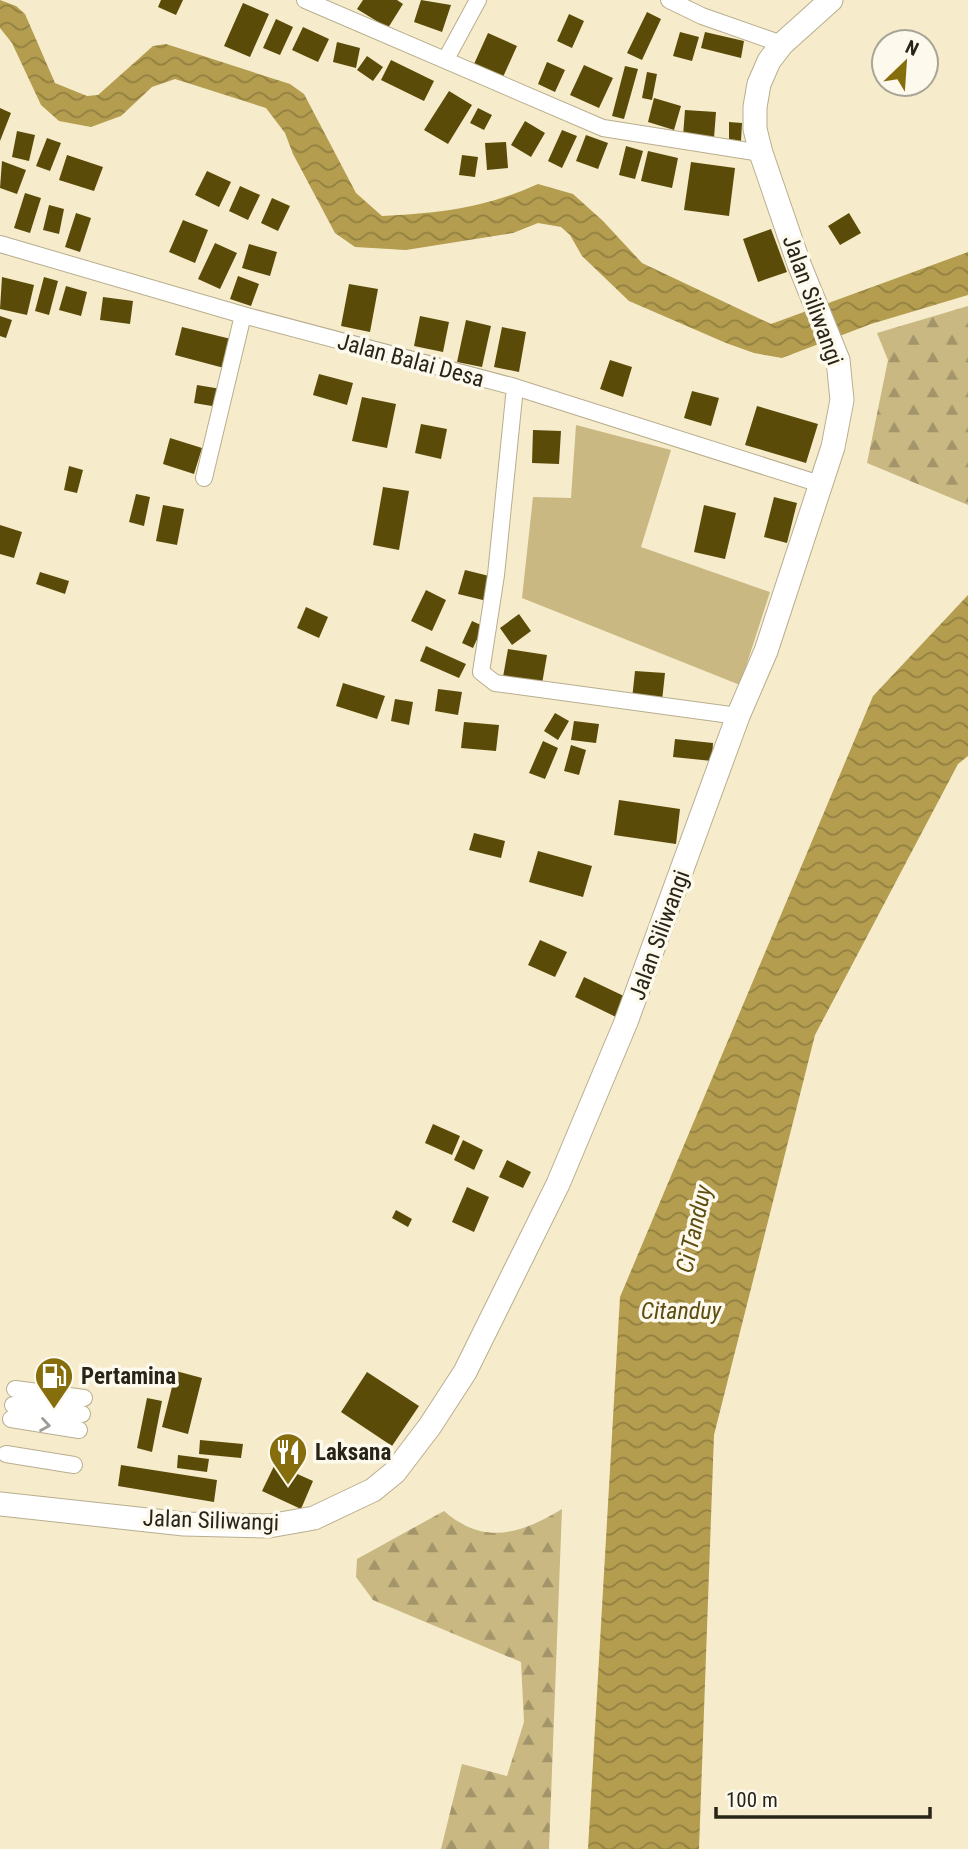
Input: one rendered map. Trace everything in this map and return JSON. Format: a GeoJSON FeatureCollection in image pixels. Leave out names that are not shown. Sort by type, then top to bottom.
{"type":"FeatureCollection","features":[{"type":"Feature","properties":{"kind":"highway","name":"Jalan Siliwangi"},"geometry":{"type":"LineString","coordinates":[[0,1504],[184,1524],[270,1527],[314,1518],[373,1490],[407,1460],[465,1372],[558,1184],[626,1022],[738,716],[766,651],[833,447],[841,410],[838,360],[812,295],[761,153],[755,129],[759,84],[769,61],[782,44],[831,0]]}},
{"type":"Feature","properties":{"kind":"street"},"geometry":{"type":"LineString","coordinates":[[305,0],[603,128],[761,153]]}},
{"type":"Feature","properties":{"kind":"street"},"geometry":{"type":"LineString","coordinates":[[446,59],[478,0]]}},
{"type":"Feature","properties":{"kind":"street"},"geometry":{"type":"LineString","coordinates":[[669,0],[702,16],[782,44]]}},
{"type":"Feature","properties":{"kind":"street","name":"Jalan Balai Desa"},"geometry":{"type":"LineString","coordinates":[[0,244],[243,315],[515,387],[820,484]]}},
{"type":"Feature","properties":{"kind":"street"},"geometry":{"type":"LineString","coordinates":[[204,478],[243,315]]}},
{"type":"Feature","properties":{"kind":"street"},"geometry":{"type":"LineString","coordinates":[[515,387],[496,575],[481,672],[495,683],[738,716]]}},
{"type":"Feature","properties":{"kind":"street"},"geometry":{"type":"LineString","coordinates":[[82,1414],[13,1404],[82,1414]]}},
{"type":"Feature","properties":{"kind":"street"},"geometry":{"type":"LineString","coordinates":[[6,1454],[74,1465]]}},
{"type":"Feature","properties":{"kind":"green space"},"geometry":{"type":"Polygon","coordinates":[[[968,306],[968,505],[867,463],[888,360],[877,333],[968,306]]]}},
{"type":"Feature","properties":{"kind":"green space"},"geometry":{"type":"Polygon","coordinates":[[[576,425],[671,450],[641,547],[770,592],[740,685],[522,598],[533,497],[571,498],[576,425]]]}},
{"type":"Feature","properties":{"kind":"green space"},"geometry":{"type":"Polygon","coordinates":[[[562,1509],[549,1849],[441,1849],[462,1764],[507,1776],[524,1722],[521,1662],[373,1600],[356,1577],[357,1559],[444,1511],[474,1529],[503,1532],[532,1525],[562,1509]]]}},
{"type":"Feature","properties":{"kind":"water"},"geometry":{"type":"Polygon","coordinates":[[[0,0],[16,6],[25,14],[55,83],[87,96],[98,95],[153,46],[166,44],[290,84],[304,94],[356,193],[382,216],[462,208],[499,199],[538,184],[573,194],[603,221],[642,263],[771,324],[968,252],[968,295],[871,324],[782,358],[754,353],[726,343],[629,301],[582,256],[570,235],[561,227],[538,223],[513,233],[406,250],[355,247],[335,233],[293,154],[285,133],[266,108],[175,79],[152,87],[121,116],[91,127],[59,121],[41,105],[12,43],[0,28],[0,0]]]}},
{"type":"Feature","properties":{"kind":"water","name":"Citanduy"},"geometry":{"type":"Polygon","coordinates":[[[968,595],[968,756],[958,764],[815,1035],[714,1435],[699,1849],[588,1849],[620,1297],[873,696],[968,595]]]}},
{"type":"Feature","properties":{"kind":"building"},"geometry":{"type":"Polygon","coordinates":[[[161,0],[183,0],[176,15],[158,7],[161,0]]]}},
{"type":"Feature","properties":{"kind":"building"},"geometry":{"type":"Polygon","coordinates":[[[363,0],[397,0],[403,4],[388,28],[357,9],[363,0]]]}},
{"type":"Feature","properties":{"kind":"building"},"geometry":{"type":"Polygon","coordinates":[[[421,0],[451,5],[442,32],[414,22],[421,0]]]}},
{"type":"Feature","properties":{"kind":"building"},"geometry":{"type":"Polygon","coordinates":[[[243,3],[269,14],[250,57],[224,46],[243,3]]]}},
{"type":"Feature","properties":{"kind":"building"},"geometry":{"type":"Polygon","coordinates":[[[647,12],[661,19],[642,60],[627,53],[647,12]]]}},
{"type":"Feature","properties":{"kind":"building"},"geometry":{"type":"Polygon","coordinates":[[[569,14],[584,21],[572,48],[557,41],[569,14]]]}},
{"type":"Feature","properties":{"kind":"building"},"geometry":{"type":"Polygon","coordinates":[[[276,19],[293,27],[280,55],[263,48],[276,19]]]}},
{"type":"Feature","properties":{"kind":"building"},"geometry":{"type":"Polygon","coordinates":[[[303,27],[329,39],[318,62],[292,50],[303,27]]]}},
{"type":"Feature","properties":{"kind":"building"},"geometry":{"type":"Polygon","coordinates":[[[680,32],[699,37],[692,61],[673,56],[680,32]]]}},
{"type":"Feature","properties":{"kind":"building"},"geometry":{"type":"Polygon","coordinates":[[[705,32],[744,41],[741,58],[701,48],[705,32]]]}},
{"type":"Feature","properties":{"kind":"building"},"geometry":{"type":"Polygon","coordinates":[[[488,33],[517,46],[503,77],[474,64],[488,33]]]}},
{"type":"Feature","properties":{"kind":"building"},"geometry":{"type":"Polygon","coordinates":[[[337,42],[360,48],[356,68],[333,62],[337,42]]]}},
{"type":"Feature","properties":{"kind":"building"},"geometry":{"type":"Polygon","coordinates":[[[367,56],[383,67],[373,81],[357,70],[367,56]]]}},
{"type":"Feature","properties":{"kind":"building"},"geometry":{"type":"Polygon","coordinates":[[[391,60],[434,81],[424,101],[381,80],[391,60]]]}},
{"type":"Feature","properties":{"kind":"building"},"geometry":{"type":"Polygon","coordinates":[[[547,62],[565,70],[555,92],[538,84],[547,62]]]}},
{"type":"Feature","properties":{"kind":"building"},"geometry":{"type":"Polygon","coordinates":[[[584,65],[613,78],[599,108],[570,95],[584,65]]]}},
{"type":"Feature","properties":{"kind":"building"},"geometry":{"type":"Polygon","coordinates":[[[625,66],[638,69],[624,119],[612,116],[625,66]]]}},
{"type":"Feature","properties":{"kind":"building"},"geometry":{"type":"Polygon","coordinates":[[[647,72],[657,74],[652,100],[642,98],[647,72]]]}},
{"type":"Feature","properties":{"kind":"building"},"geometry":{"type":"Polygon","coordinates":[[[449,91],[472,105],[448,144],[424,130],[449,91]]]}},
{"type":"Feature","properties":{"kind":"building"},"geometry":{"type":"Polygon","coordinates":[[[654,98],[681,106],[674,130],[648,122],[654,98]]]}},
{"type":"Feature","properties":{"kind":"building"},"geometry":{"type":"Polygon","coordinates":[[[0,108],[11,113],[0,141],[0,108]]]}},
{"type":"Feature","properties":{"kind":"building"},"geometry":{"type":"Polygon","coordinates":[[[478,108],[492,115],[484,130],[470,123],[478,108]]]}},
{"type":"Feature","properties":{"kind":"building"},"geometry":{"type":"Polygon","coordinates":[[[685,110],[716,112],[714,138],[683,136],[685,110]]]}},
{"type":"Feature","properties":{"kind":"building"},"geometry":{"type":"Polygon","coordinates":[[[525,121],[545,133],[531,157],[511,145],[525,121]]]}},
{"type":"Feature","properties":{"kind":"building"},"geometry":{"type":"Polygon","coordinates":[[[729,122],[742,123],[741,141],[729,140],[729,122]]]}},
{"type":"Feature","properties":{"kind":"building"},"geometry":{"type":"Polygon","coordinates":[[[562,130],[577,136],[562,168],[548,161],[562,130]]]}},
{"type":"Feature","properties":{"kind":"building"},"geometry":{"type":"Polygon","coordinates":[[[17,131],[35,135],[29,161],[12,157],[17,131]]]}},
{"type":"Feature","properties":{"kind":"building"},"geometry":{"type":"Polygon","coordinates":[[[586,135],[608,143],[598,169],[576,161],[586,135]]]}},
{"type":"Feature","properties":{"kind":"building"},"geometry":{"type":"Polygon","coordinates":[[[47,138],[61,143],[50,171],[36,166],[47,138]]]}},
{"type":"Feature","properties":{"kind":"building"},"geometry":{"type":"Polygon","coordinates":[[[506,142],[508,168],[487,170],[485,143],[506,142]]]}},
{"type":"Feature","properties":{"kind":"building"},"geometry":{"type":"Polygon","coordinates":[[[626,146],[643,151],[635,179],[619,175],[626,146]]]}},
{"type":"Feature","properties":{"kind":"building"},"geometry":{"type":"Polygon","coordinates":[[[648,151],[678,158],[672,188],[641,181],[648,151]]]}},
{"type":"Feature","properties":{"kind":"building"},"geometry":{"type":"Polygon","coordinates":[[[67,155],[103,167],[94,191],[59,180],[67,155]]]}},
{"type":"Feature","properties":{"kind":"building"},"geometry":{"type":"Polygon","coordinates":[[[462,155],[478,157],[475,177],[459,175],[462,155]]]}},
{"type":"Feature","properties":{"kind":"building"},"geometry":{"type":"Polygon","coordinates":[[[2,161],[26,170],[17,194],[0,188],[2,161]]]}},
{"type":"Feature","properties":{"kind":"building"},"geometry":{"type":"Polygon","coordinates":[[[691,162],[735,168],[729,216],[684,210],[691,162]]]}},
{"type":"Feature","properties":{"kind":"building"},"geometry":{"type":"Polygon","coordinates":[[[207,171],[231,182],[219,207],[195,195],[207,171]]]}},
{"type":"Feature","properties":{"kind":"building"},"geometry":{"type":"Polygon","coordinates":[[[240,186],[260,195],[248,220],[229,211],[240,186]]]}},
{"type":"Feature","properties":{"kind":"building"},"geometry":{"type":"Polygon","coordinates":[[[25,193],[41,198],[30,233],[14,228],[25,193]]]}},
{"type":"Feature","properties":{"kind":"building"},"geometry":{"type":"Polygon","coordinates":[[[272,198],[290,206],[278,231],[261,223],[272,198]]]}},
{"type":"Feature","properties":{"kind":"building"},"geometry":{"type":"Polygon","coordinates":[[[49,205],[64,209],[59,234],[43,230],[49,205]]]}},
{"type":"Feature","properties":{"kind":"building"},"geometry":{"type":"Polygon","coordinates":[[[76,213],[91,218],[80,252],[65,247],[76,213]]]}},
{"type":"Feature","properties":{"kind":"building"},"geometry":{"type":"Polygon","coordinates":[[[849,213],[861,233],[840,245],[828,226],[849,213]]]}},
{"type":"Feature","properties":{"kind":"building"},"geometry":{"type":"Polygon","coordinates":[[[183,220],[208,230],[195,263],[169,252],[183,220]]]}},
{"type":"Feature","properties":{"kind":"building"},"geometry":{"type":"Polygon","coordinates":[[[771,229],[787,272],[758,282],[743,239],[771,229]]]}},
{"type":"Feature","properties":{"kind":"building"},"geometry":{"type":"Polygon","coordinates":[[[215,243],[237,253],[220,289],[198,279],[215,243]]]}},
{"type":"Feature","properties":{"kind":"building"},"geometry":{"type":"Polygon","coordinates":[[[249,244],[277,252],[270,276],[242,268],[249,244]]]}},
{"type":"Feature","properties":{"kind":"building"},"geometry":{"type":"Polygon","coordinates":[[[238,276],[259,284],[251,306],[230,299],[238,276]]]}},
{"type":"Feature","properties":{"kind":"building"},"geometry":{"type":"Polygon","coordinates":[[[2,277],[34,285],[27,315],[0,309],[2,277]]]}},
{"type":"Feature","properties":{"kind":"building"},"geometry":{"type":"Polygon","coordinates":[[[44,277],[58,281],[49,315],[35,311],[44,277]]]}},
{"type":"Feature","properties":{"kind":"building"},"geometry":{"type":"Polygon","coordinates":[[[349,284],[378,289],[370,332],[341,326],[349,284]]]}},
{"type":"Feature","properties":{"kind":"building"},"geometry":{"type":"Polygon","coordinates":[[[66,286],[87,292],[81,316],[59,310],[66,286]]]}},
{"type":"Feature","properties":{"kind":"building"},"geometry":{"type":"Polygon","coordinates":[[[103,297],[133,301],[130,324],[100,320],[103,297]]]}},
{"type":"Feature","properties":{"kind":"building"},"geometry":{"type":"Polygon","coordinates":[[[0,316],[12,320],[6,338],[0,336],[0,316]]]}},
{"type":"Feature","properties":{"kind":"building"},"geometry":{"type":"Polygon","coordinates":[[[420,316],[449,322],[443,352],[414,346],[420,316]]]}},
{"type":"Feature","properties":{"kind":"building"},"geometry":{"type":"Polygon","coordinates":[[[466,320],[491,326],[482,367],[457,362],[466,320]]]}},
{"type":"Feature","properties":{"kind":"building"},"geometry":{"type":"Polygon","coordinates":[[[182,327],[231,339],[224,368],[175,355],[182,327]]]}},
{"type":"Feature","properties":{"kind":"building"},"geometry":{"type":"Polygon","coordinates":[[[502,327],[526,332],[519,372],[494,367],[502,327]]]}},
{"type":"Feature","properties":{"kind":"building"},"geometry":{"type":"Polygon","coordinates":[[[610,360],[632,367],[623,397],[600,389],[610,360]]]}},
{"type":"Feature","properties":{"kind":"building"},"geometry":{"type":"Polygon","coordinates":[[[319,374],[353,383],[347,405],[313,395],[319,374]]]}},
{"type":"Feature","properties":{"kind":"building"},"geometry":{"type":"Polygon","coordinates":[[[197,385],[221,389],[218,407],[194,403],[197,385]]]}},
{"type":"Feature","properties":{"kind":"building"},"geometry":{"type":"Polygon","coordinates":[[[692,391],[719,398],[711,426],[684,418],[692,391]]]}},
{"type":"Feature","properties":{"kind":"building"},"geometry":{"type":"Polygon","coordinates":[[[362,397],[396,404],[387,448],[352,441],[362,397]]]}},
{"type":"Feature","properties":{"kind":"building"},"geometry":{"type":"Polygon","coordinates":[[[757,406],[818,424],[806,463],[745,445],[757,406]]]}},
{"type":"Feature","properties":{"kind":"building"},"geometry":{"type":"Polygon","coordinates":[[[421,424],[447,429],[441,459],[415,453],[421,424]]]}},
{"type":"Feature","properties":{"kind":"building"},"geometry":{"type":"Polygon","coordinates":[[[533,430],[561,431],[559,464],[532,463],[533,430]]]}},
{"type":"Feature","properties":{"kind":"building"},"geometry":{"type":"Polygon","coordinates":[[[170,438],[202,448],[194,474],[163,464],[170,438]]]}},
{"type":"Feature","properties":{"kind":"building"},"geometry":{"type":"Polygon","coordinates":[[[69,466],[83,470],[77,493],[64,490],[69,466]]]}},
{"type":"Feature","properties":{"kind":"building"},"geometry":{"type":"Polygon","coordinates":[[[383,487],[409,491],[399,550],[373,545],[383,487]]]}},
{"type":"Feature","properties":{"kind":"building"},"geometry":{"type":"Polygon","coordinates":[[[136,494],[150,497],[144,526],[129,522],[136,494]]]}},
{"type":"Feature","properties":{"kind":"building"},"geometry":{"type":"Polygon","coordinates":[[[774,497],[797,503],[787,543],[764,537],[774,497]]]}},
{"type":"Feature","properties":{"kind":"building"},"geometry":{"type":"Polygon","coordinates":[[[163,505],[184,509],[177,545],[156,541],[163,505]]]}},
{"type":"Feature","properties":{"kind":"building"},"geometry":{"type":"Polygon","coordinates":[[[704,505],[736,513],[725,559],[694,552],[704,505]]]}},
{"type":"Feature","properties":{"kind":"building"},"geometry":{"type":"Polygon","coordinates":[[[0,525],[22,532],[14,558],[0,554],[0,525]]]}},
{"type":"Feature","properties":{"kind":"building"},"geometry":{"type":"Polygon","coordinates":[[[465,570],[493,577],[487,601],[458,594],[465,570]]]}},
{"type":"Feature","properties":{"kind":"building"},"geometry":{"type":"Polygon","coordinates":[[[40,572],[69,581],[65,594],[36,584],[40,572]]]}},
{"type":"Feature","properties":{"kind":"building"},"geometry":{"type":"Polygon","coordinates":[[[426,590],[446,600],[432,631],[411,621],[426,590]]]}},
{"type":"Feature","properties":{"kind":"building"},"geometry":{"type":"Polygon","coordinates":[[[306,607],[328,617],[319,638],[297,628],[306,607]]]}},
{"type":"Feature","properties":{"kind":"building"},"geometry":{"type":"Polygon","coordinates":[[[519,614],[531,631],[512,645],[500,628],[519,614]]]}},
{"type":"Feature","properties":{"kind":"building"},"geometry":{"type":"Polygon","coordinates":[[[472,621],[483,626],[473,648],[462,643],[472,621]]]}},
{"type":"Feature","properties":{"kind":"building"},"geometry":{"type":"Polygon","coordinates":[[[426,646],[466,664],[459,678],[420,661],[426,646]]]}},
{"type":"Feature","properties":{"kind":"building"},"geometry":{"type":"Polygon","coordinates":[[[508,649],[547,655],[542,684],[503,677],[508,649]]]}},
{"type":"Feature","properties":{"kind":"building"},"geometry":{"type":"Polygon","coordinates":[[[635,671],[665,673],[662,701],[632,699],[635,671]]]}},
{"type":"Feature","properties":{"kind":"building"},"geometry":{"type":"Polygon","coordinates":[[[343,683],[385,696],[377,719],[336,706],[343,683]]]}},
{"type":"Feature","properties":{"kind":"building"},"geometry":{"type":"Polygon","coordinates":[[[438,689],[462,692],[458,715],[435,711],[438,689]]]}},
{"type":"Feature","properties":{"kind":"building"},"geometry":{"type":"Polygon","coordinates":[[[395,699],[413,702],[409,725],[391,721],[395,699]]]}},
{"type":"Feature","properties":{"kind":"building"},"geometry":{"type":"Polygon","coordinates":[[[555,713],[569,721],[558,740],[544,731],[555,713]]]}},
{"type":"Feature","properties":{"kind":"building"},"geometry":{"type":"Polygon","coordinates":[[[574,721],[599,724],[596,743],[571,740],[574,721]]]}},
{"type":"Feature","properties":{"kind":"building"},"geometry":{"type":"Polygon","coordinates":[[[464,722],[499,725],[496,751],[461,748],[464,722]]]}},
{"type":"Feature","properties":{"kind":"building"},"geometry":{"type":"Polygon","coordinates":[[[675,739],[713,743],[712,761],[673,757],[675,739]]]}},
{"type":"Feature","properties":{"kind":"building"},"geometry":{"type":"Polygon","coordinates":[[[543,741],[558,748],[545,779],[529,773],[543,741]]]}},
{"type":"Feature","properties":{"kind":"building"},"geometry":{"type":"Polygon","coordinates":[[[571,745],[586,750],[579,775],[564,771],[571,745]]]}},
{"type":"Feature","properties":{"kind":"building"},"geometry":{"type":"Polygon","coordinates":[[[619,800],[680,809],[676,844],[614,835],[619,800]]]}},
{"type":"Feature","properties":{"kind":"building"},"geometry":{"type":"Polygon","coordinates":[[[474,833],[505,841],[501,858],[469,850],[474,833]]]}},
{"type":"Feature","properties":{"kind":"building"},"geometry":{"type":"Polygon","coordinates":[[[538,851],[592,866],[583,897],[529,882],[538,851]]]}},
{"type":"Feature","properties":{"kind":"building"},"geometry":{"type":"Polygon","coordinates":[[[540,940],[567,952],[555,977],[528,965],[540,940]]]}},
{"type":"Feature","properties":{"kind":"building"},"geometry":{"type":"Polygon","coordinates":[[[584,977],[628,998],[618,1018],[575,997],[584,977]]]}},
{"type":"Feature","properties":{"kind":"building"},"geometry":{"type":"Polygon","coordinates":[[[433,1124],[460,1136],[452,1155],[425,1143],[433,1124]]]}},
{"type":"Feature","properties":{"kind":"building"},"geometry":{"type":"Polygon","coordinates":[[[463,1140],[483,1150],[474,1170],[454,1160],[463,1140]]]}},
{"type":"Feature","properties":{"kind":"building"},"geometry":{"type":"Polygon","coordinates":[[[507,1160],[531,1172],[523,1188],[499,1177],[507,1160]]]}},
{"type":"Feature","properties":{"kind":"building"},"geometry":{"type":"Polygon","coordinates":[[[467,1187],[489,1197],[474,1232],[452,1222],[467,1187]]]}},
{"type":"Feature","properties":{"kind":"building"},"geometry":{"type":"Polygon","coordinates":[[[396,1210],[412,1219],[408,1227],[392,1218],[396,1210]]]}},
{"type":"Feature","properties":{"kind":"building"},"geometry":{"type":"Polygon","coordinates":[[[176,1371],[202,1378],[188,1434],[162,1427],[176,1371]]]}},
{"type":"Feature","properties":{"kind":"building"},"geometry":{"type":"Polygon","coordinates":[[[367,1372],[419,1406],[392,1446],[341,1412],[367,1372]]]}},
{"type":"Feature","properties":{"kind":"building"},"geometry":{"type":"Polygon","coordinates":[[[147,1398],[162,1401],[152,1452],[137,1448],[147,1398]]]}},
{"type":"Feature","properties":{"kind":"building"},"geometry":{"type":"Polygon","coordinates":[[[200,1440],[243,1444],[241,1458],[199,1454],[200,1440]]]}},
{"type":"Feature","properties":{"kind":"building"},"geometry":{"type":"Polygon","coordinates":[[[178,1455],[209,1459],[207,1472],[177,1468],[178,1455]]]}},
{"type":"Feature","properties":{"kind":"building","name":"Laksana"},"geometry":{"type":"Polygon","coordinates":[[[275,1464],[313,1481],[301,1509],[262,1491],[275,1464]]]}},
{"type":"Feature","properties":{"kind":"building"},"geometry":{"type":"Polygon","coordinates":[[[121,1465],[217,1480],[214,1502],[118,1486],[121,1465]]]}},
{"type":"Feature","properties":{"kind":"place","name":"Pertamina"},"geometry":{"type":"Point","coordinates":[54,1410]}},
{"type":"Feature","properties":{"kind":"place","name":"Laksana"},"geometry":{"type":"Point","coordinates":[288,1486]}},
{"type":"Feature","properties":{"kind":"water label","name":"Ci Tanduy"},"geometry":{"type":"Point","coordinates":[694,1229]}}]}
